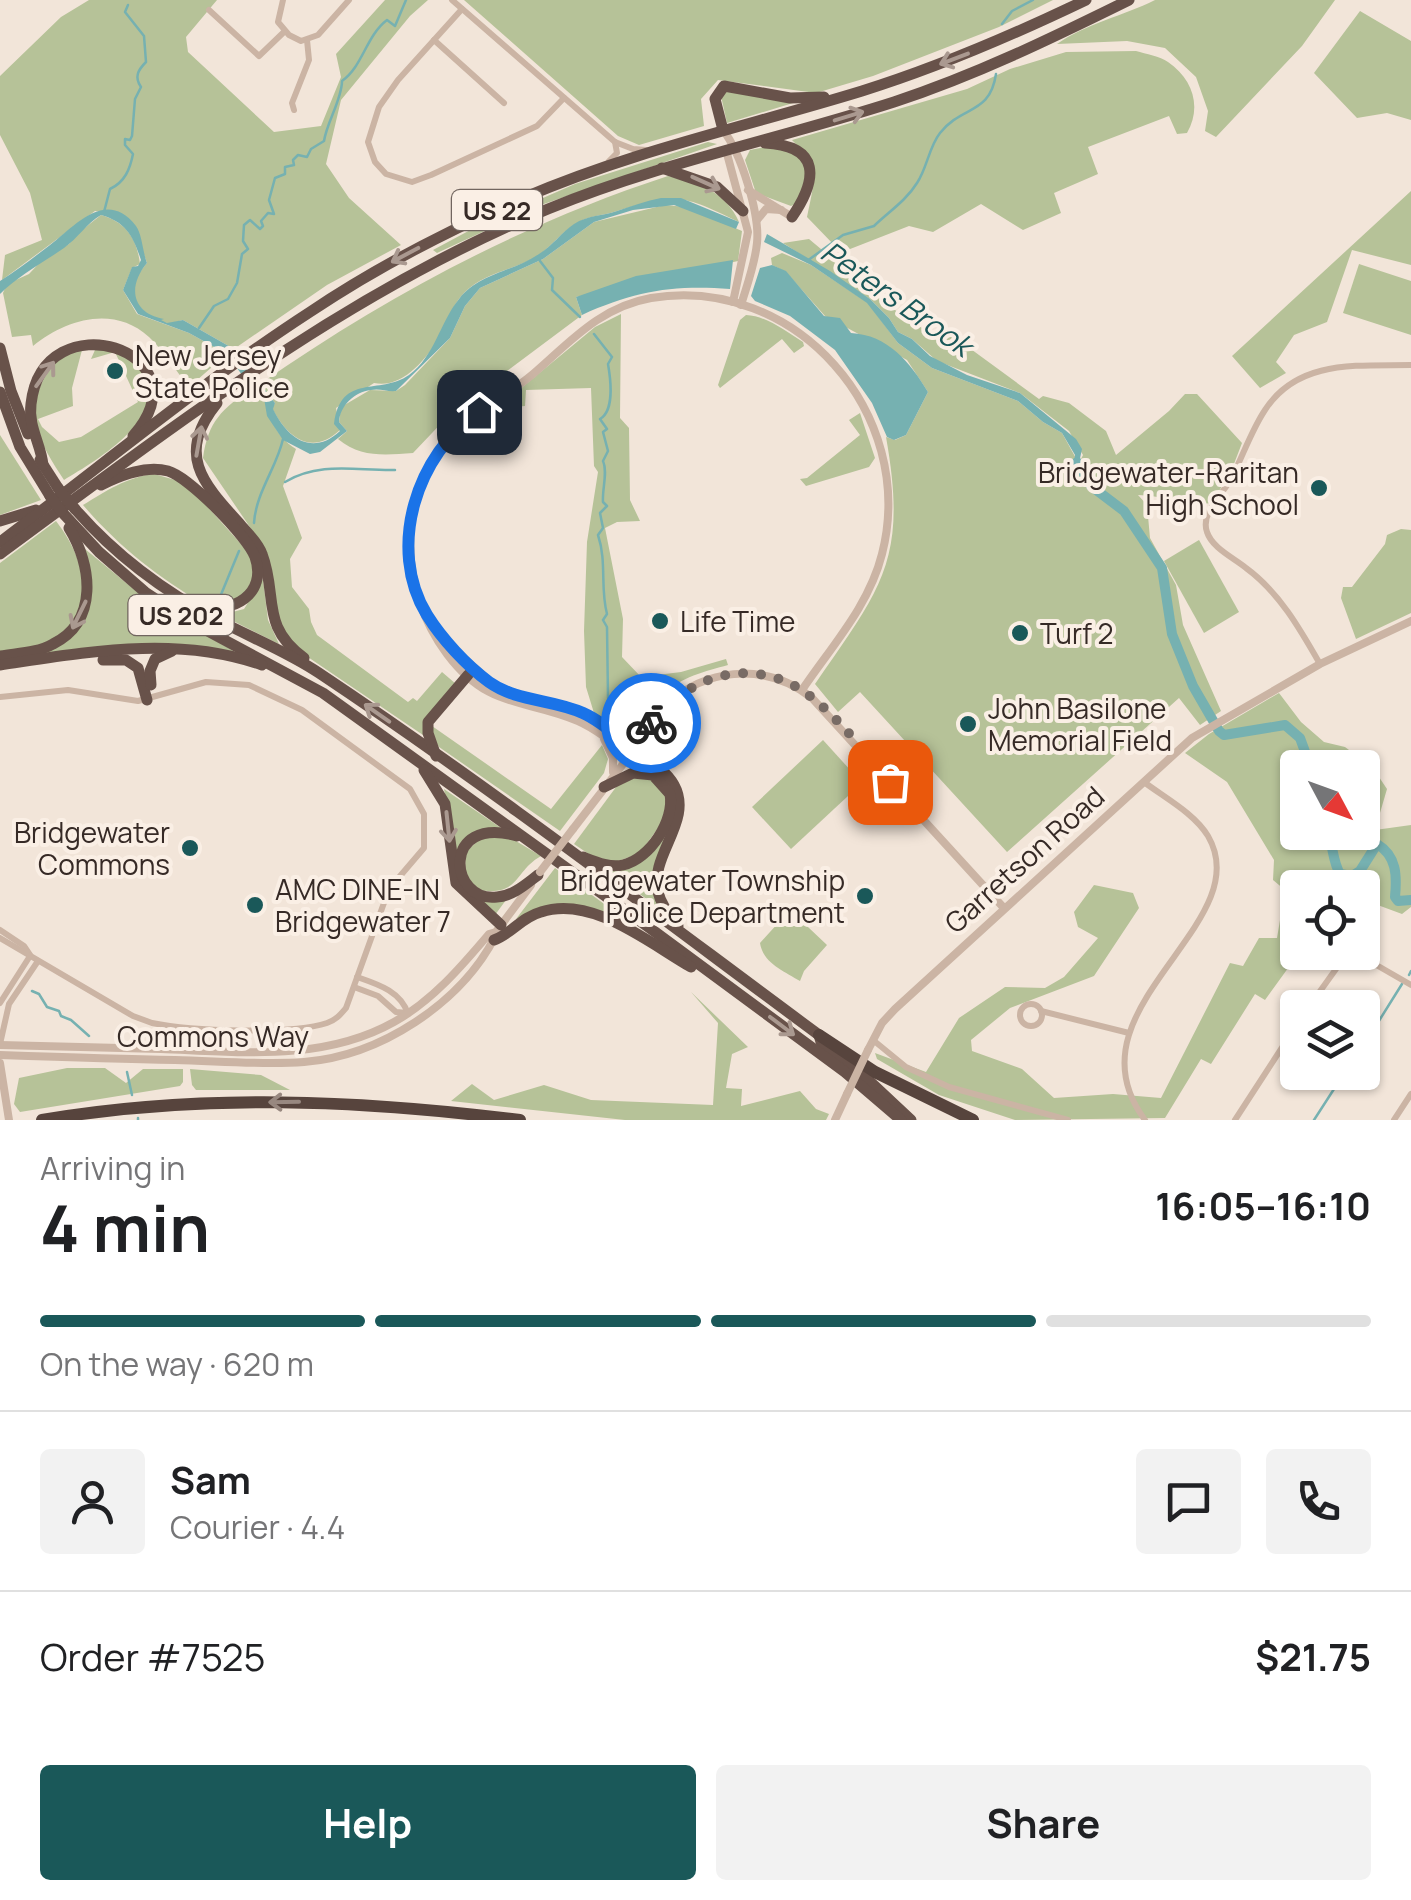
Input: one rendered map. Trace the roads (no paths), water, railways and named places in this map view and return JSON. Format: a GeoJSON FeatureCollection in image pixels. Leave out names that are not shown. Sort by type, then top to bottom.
{"type":"FeatureCollection","features":[{"type":"Feature","properties":{"kind":"highway","name":"US 22"},"geometry":{"type":"LineString","coordinates":[[0,542],[251,351],[333,296],[460,227],[590,172],[656,149],[865,90],[960,56],[1086,0]]}},
{"type":"Feature","properties":{"kind":"highway","name":"US 22"},"geometry":{"type":"LineString","coordinates":[[0,554],[72,514],[263,366],[361,303],[473,242],[568,201],[662,168],[940,86],[1012,57],[1129,0]]}},
{"type":"Feature","properties":{"kind":"highway"},"geometry":{"type":"LineString","coordinates":[[723,130],[715,99],[719,89],[726,85],[808,98],[865,90]]}},
{"type":"Feature","properties":{"kind":"highway"},"geometry":{"type":"LineString","coordinates":[[756,142],[788,145],[808,163],[810,187],[787,214]]}},
{"type":"Feature","properties":{"kind":"highway"},"geometry":{"type":"LineString","coordinates":[[662,168],[717,187],[743,211]]}},
{"type":"Feature","properties":{"kind":"highway"},"geometry":{"type":"LineString","coordinates":[[43,465],[31,422],[34,389],[52,362],[88,344],[122,348],[139,361],[149,378],[149,413],[121,452]]}},
{"type":"Feature","properties":{"kind":"highway","name":"US 202"},"geometry":{"type":"LineString","coordinates":[[0,348],[11,390],[55,500]]}},
{"type":"Feature","properties":{"kind":"highway","name":"US 202"},"geometry":{"type":"LineString","coordinates":[[0,392],[20,447],[55,500],[123,559],[189,604],[317,672],[436,756],[819,1035],[821,1042],[911,1120]]}},
{"type":"Feature","properties":{"kind":"highway"},"geometry":{"type":"LineString","coordinates":[[224,393],[199,431],[196,459],[201,478],[260,548],[278,631],[317,672]]}},
{"type":"Feature","properties":{"kind":"highway"},"geometry":{"type":"LineString","coordinates":[[72,514],[114,478],[146,470],[169,471],[192,485],[247,544],[258,570],[251,593],[233,607],[189,604]]}},
{"type":"Feature","properties":{"kind":"highway"},"geometry":{"type":"LineString","coordinates":[[0,522],[55,500],[72,514],[88,594],[81,616],[70,632],[54,644],[0,656]]}},
{"type":"Feature","properties":{"kind":"highway","name":"US 202"},"geometry":{"type":"LineString","coordinates":[[72,514],[99,552],[145,592],[192,622],[308,683],[845,1072],[901,1120]]}},
{"type":"Feature","properties":{"kind":"highway"},"geometry":{"type":"LineString","coordinates":[[0,669],[160,646],[236,656],[308,683]]}},
{"type":"Feature","properties":{"kind":"highway"},"geometry":{"type":"LineString","coordinates":[[151,699],[150,671],[155,659],[166,652],[208,650]]}},
{"type":"Feature","properties":{"kind":"highway"},"geometry":{"type":"LineString","coordinates":[[0,669],[119,658],[141,671],[151,699]]}},
{"type":"Feature","properties":{"kind":"highway"},"geometry":{"type":"LineString","coordinates":[[436,756],[428,722],[468,675]]}},
{"type":"Feature","properties":{"kind":"highway"},"geometry":{"type":"LineString","coordinates":[[569,851],[610,865],[630,862],[642,855],[663,828],[671,811],[667,789],[630,751]]}},
{"type":"Feature","properties":{"kind":"highway"},"geometry":{"type":"LineString","coordinates":[[630,751],[666,774],[678,796],[678,817],[656,880],[660,900],[682,934]]}},
{"type":"Feature","properties":{"kind":"highway"},"geometry":{"type":"LineString","coordinates":[[415,759],[446,804],[456,883],[497,933],[542,911],[583,910],[734,991]]}},
{"type":"Feature","properties":{"kind":"highway"},"geometry":{"type":"LineString","coordinates":[[608,782],[628,774],[652,775]]}},
{"type":"Feature","properties":{"kind":"highway"},"geometry":{"type":"LineString","coordinates":[[529,840],[499,831],[482,832],[464,847],[461,873],[471,890],[493,898],[512,893],[539,874]]}},
{"type":"Feature","properties":{"kind":"highway"},"geometry":{"type":"LineString","coordinates":[[819,1035],[874,1072],[973,1120]]}},
{"type":"Feature","properties":{"kind":"highway"},"geometry":{"type":"LineString","coordinates":[[42,1120],[138,1107],[305,1102],[391,1106],[520,1120]]}},
{"type":"Feature","properties":{"kind":"highway"},"geometry":{"type":"LineString","coordinates":[[937,1103],[988,1120]]}},
{"type":"Feature","properties":{"kind":"street"},"geometry":{"type":"LineString","coordinates":[[283,0],[278,22],[296,39],[307,40],[318,34],[349,0]]}},
{"type":"Feature","properties":{"kind":"street"},"geometry":{"type":"LineString","coordinates":[[452,0],[615,142],[632,149],[656,149]]}},
{"type":"Feature","properties":{"kind":"street"},"geometry":{"type":"LineString","coordinates":[[462,9],[380,107],[368,135],[375,162],[394,178],[412,182],[431,176],[529,130],[564,98]]}},
{"type":"Feature","properties":{"kind":"street"},"geometry":{"type":"LineString","coordinates":[[208,10],[259,56],[285,32]]}},
{"type":"Feature","properties":{"kind":"street"},"geometry":{"type":"LineString","coordinates":[[294,110],[292,103],[309,60],[307,40]]}},
{"type":"Feature","properties":{"kind":"street"},"geometry":{"type":"LineString","coordinates":[[434,40],[504,103]]}},
{"type":"Feature","properties":{"kind":"street"},"geometry":{"type":"LineString","coordinates":[[723,130],[748,190],[756,224],[756,250],[737,303]]}},
{"type":"Feature","properties":{"kind":"street"},"geometry":{"type":"LineString","coordinates":[[590,172],[616,156],[615,142]]}},
{"type":"Feature","properties":{"kind":"street"},"geometry":{"type":"LineString","coordinates":[[731,148],[748,245],[737,303]]}},
{"type":"Feature","properties":{"kind":"street"},"geometry":{"type":"LineString","coordinates":[[748,190],[787,214]]}},
{"type":"Feature","properties":{"kind":"street"},"geometry":{"type":"LineString","coordinates":[[756,224],[766,209],[787,214]]}},
{"type":"Feature","properties":{"kind":"street"},"geometry":{"type":"LineString","coordinates":[[630,751],[570,718],[502,700],[468,675],[439,642],[428,616],[414,576],[410,532],[419,487],[447,440],[470,418],[533,374],[584,327],[616,309],[674,296],[737,303],[778,319],[830,357],[866,408],[884,468],[886,530],[875,577],[860,606],[802,690]]}},
{"type":"Feature","properties":{"kind":"street"},"geometry":{"type":"LineString","coordinates":[[1320,664],[1273,591],[1212,541],[1206,518],[1228,485],[1265,410],[1284,388],[1310,373],[1335,366],[1411,365]]}},
{"type":"Feature","properties":{"kind":"street"},"geometry":{"type":"LineString","coordinates":[[428,616],[459,654],[494,685],[584,713],[630,751]]}},
{"type":"Feature","properties":{"kind":"street","name":"Garretson Road"},"geometry":{"type":"LineString","coordinates":[[835,1120],[873,1040],[891,1012],[1202,731],[1320,664],[1411,621]]}},
{"type":"Feature","properties":{"kind":"street","name":"Commons Way"},"geometry":{"type":"LineString","coordinates":[[0,1056],[270,1062],[332,1057],[373,1044],[416,1022],[455,987],[669,703],[703,681],[749,673],[802,690],[822,707],[1003,907]]}},
{"type":"Feature","properties":{"kind":"street"},"geometry":{"type":"LineString","coordinates":[[0,697],[57,690],[122,701],[151,699],[206,682],[258,688],[302,710],[404,784],[417,797],[424,814],[424,848],[388,890],[342,1014],[325,1023],[274,1028],[167,1026],[133,1016],[0,938]]}},
{"type":"Feature","properties":{"kind":"street"},"geometry":{"type":"LineString","coordinates":[[604,738],[613,759],[608,782]]}},
{"type":"Feature","properties":{"kind":"street"},"geometry":{"type":"LineString","coordinates":[[1144,782],[1200,825],[1214,852],[1217,875],[1203,911],[1129,1033],[1124,1060],[1126,1082],[1145,1120]]}},
{"type":"Feature","properties":{"kind":"street"},"geometry":{"type":"LineString","coordinates":[[0,930],[34,958]]}},
{"type":"Feature","properties":{"kind":"street","name":"Commons Way"},"geometry":{"type":"LineString","coordinates":[[0,1044],[300,1051],[352,1040],[408,1014],[446,982],[489,934],[497,933]]}},
{"type":"Feature","properties":{"kind":"street"},"geometry":{"type":"LineString","coordinates":[[1321,990],[1346,956],[1366,959],[1411,985]]}},
{"type":"Feature","properties":{"kind":"street"},"geometry":{"type":"LineString","coordinates":[[0,1003],[34,958]]}},
{"type":"Feature","properties":{"kind":"street"},"geometry":{"type":"LineString","coordinates":[[0,1044],[9,1004],[34,958]]}},
{"type":"Feature","properties":{"kind":"street"},"geometry":{"type":"LineString","coordinates":[[354,987],[378,996],[396,1012],[408,1014],[406,1005],[386,988],[357,977]]}},
{"type":"Feature","properties":{"kind":"street"},"geometry":{"type":"LineString","coordinates":[[1041,1011],[1129,1033]]}},
{"type":"Feature","properties":{"kind":"street"},"geometry":{"type":"LineString","coordinates":[[873,1040],[906,1067],[949,1087],[1068,1120]]}},
{"type":"Feature","properties":{"kind":"street"},"geometry":{"type":"LineString","coordinates":[[1235,1120],[1280,1051]]}},
{"type":"Feature","properties":{"kind":"street"},"geometry":{"type":"LineString","coordinates":[[0,1063],[9,1120]]}},
{"type":"Feature","properties":{"kind":"street"},"geometry":{"type":"LineString","coordinates":[[1394,1120],[1411,1094]]}},
{"type":"Feature","properties":{"kind":"water"},"geometry":{"type":"Polygon","coordinates":[[[661,198],[681,198],[739,222],[736,229],[674,205],[633,210],[594,222],[543,259],[480,288],[465,306],[450,338],[396,391],[365,391],[354,397],[340,416],[339,422],[347,431],[320,452],[310,454],[283,440],[267,416],[264,398],[252,389],[227,354],[189,333],[138,314],[123,290],[132,267],[141,260],[131,237],[117,222],[101,215],[64,248],[0,294],[0,281],[91,214],[113,210],[125,215],[138,229],[147,263],[135,290],[139,305],[167,323],[183,320],[234,349],[275,403],[273,409],[285,428],[301,441],[320,443],[340,431],[334,424],[344,397],[353,391],[397,381],[418,367],[467,290],[539,254],[579,221],[661,198]]]}},
{"type":"Feature","properties":{"kind":"water"},"geometry":{"type":"Polygon","coordinates":[[[767,234],[870,299],[898,332],[930,356],[967,375],[1020,393],[1076,439],[1082,449],[1079,463],[1084,473],[1074,465],[1075,455],[1062,433],[1018,401],[932,368],[898,343],[867,303],[811,265],[764,242],[767,234]]]}},
{"type":"Feature","properties":{"kind":"water"},"geometry":{"type":"Polygon","coordinates":[[[733,260],[730,289],[654,292],[619,300],[582,315],[576,297],[636,276],[733,260]]]}},
{"type":"Feature","properties":{"kind":"water"},"geometry":{"type":"Polygon","coordinates":[[[772,265],[786,271],[824,316],[840,318],[851,333],[887,345],[914,370],[928,392],[906,435],[894,440],[887,437],[872,403],[835,350],[790,316],[751,296],[760,268],[772,265]]]}},
{"type":"Feature","properties":{"kind":"waterway"},"geometry":{"type":"LineString","coordinates":[[199,328],[214,306],[228,299],[237,283],[242,254],[248,249],[243,241],[244,225],[250,220],[260,229],[268,213],[274,214],[269,200],[275,178],[285,174],[285,167],[294,165],[298,155],[307,157],[311,149],[324,141],[342,81],[380,27],[387,20],[395,26],[406,0]]}},
{"type":"Feature","properties":{"kind":"waterway"},"geometry":{"type":"LineString","coordinates":[[1002,24],[1012,11],[1033,0]]}},
{"type":"Feature","properties":{"kind":"waterway"},"geometry":{"type":"LineString","coordinates":[[104,212],[110,189],[123,179],[132,160],[125,139],[132,136],[135,99],[141,87],[138,74],[146,62],[144,36],[125,12],[128,5]]}},
{"type":"Feature","properties":{"kind":"waterway"},"geometry":{"type":"LineString","coordinates":[[807,261],[843,235],[874,226],[902,201],[920,177],[940,133],[988,97],[996,74]]}},
{"type":"Feature","properties":{"kind":"waterway"},"geometry":{"type":"LineString","coordinates":[[540,261],[553,278],[552,290],[580,317]]}},
{"type":"Feature","properties":{"kind":"waterway"},"geometry":{"type":"LineString","coordinates":[[594,334],[612,357],[608,364],[608,409],[600,419],[607,429],[603,432],[608,451],[603,461],[603,502],[607,506],[600,513],[603,528],[598,535],[607,614],[603,620],[607,627],[608,698]]}},
{"type":"Feature","properties":{"kind":"waterway"},"geometry":{"type":"LineString","coordinates":[[254,523],[283,439]]}},
{"type":"Feature","properties":{"kind":"waterway","name":"Peters Brook"},"geometry":{"type":"LineString","coordinates":[[1077,462],[1091,486],[1124,511],[1162,568],[1172,634],[1193,686],[1219,731],[1224,735],[1285,725],[1300,738],[1304,750]]}},
{"type":"Feature","properties":{"kind":"waterway"},"geometry":{"type":"LineString","coordinates":[[285,482],[325,469],[395,470]]}},
{"type":"Feature","properties":{"kind":"waterway"},"geometry":{"type":"LineString","coordinates":[[220,597],[239,551]]}},
{"type":"Feature","properties":{"kind":"waterway","name":"Peters Brook"},"geometry":{"type":"LineString","coordinates":[[1380,846],[1392,861],[1395,897],[1398,901],[1411,900]]}},
{"type":"Feature","properties":{"kind":"waterway","name":"Peters Brook"},"geometry":{"type":"LineString","coordinates":[[1333,850],[1340,874],[1352,876],[1360,871],[1373,850]]}},
{"type":"Feature","properties":{"kind":"waterway"},"geometry":{"type":"LineString","coordinates":[[1409,975],[1411,971]]}},
{"type":"Feature","properties":{"kind":"waterway"},"geometry":{"type":"LineString","coordinates":[[1380,1019],[1402,984]]}},
{"type":"Feature","properties":{"kind":"waterway"},"geometry":{"type":"LineString","coordinates":[[32,991],[39,994],[47,1007],[59,1011],[89,1036]]}},
{"type":"Feature","properties":{"kind":"waterway"},"geometry":{"type":"LineString","coordinates":[[127,1072],[132,1095]]}},
{"type":"Feature","properties":{"kind":"waterway"},"geometry":{"type":"LineString","coordinates":[[1314,1120],[1333,1090]]}},
{"type":"Feature","properties":{"kind":"place","name":"New Jersey State Police"},"geometry":{"type":"Point","coordinates":[115,371]}},
{"type":"Feature","properties":{"kind":"place","name":"Bridgewater-Raritan High School"},"geometry":{"type":"Point","coordinates":[1319,488]}},
{"type":"Feature","properties":{"kind":"place","name":"Life Time"},"geometry":{"type":"Point","coordinates":[660,621]}},
{"type":"Feature","properties":{"kind":"place","name":"Turf 2"},"geometry":{"type":"Point","coordinates":[1020,633]}},
{"type":"Feature","properties":{"kind":"place","name":"John Basilone Memorial Field"},"geometry":{"type":"Point","coordinates":[968,724]}},
{"type":"Feature","properties":{"kind":"place","name":"Bridgewater Commons"},"geometry":{"type":"Point","coordinates":[190,848]}},
{"type":"Feature","properties":{"kind":"place","name":"Bridgewater Township Police Department"},"geometry":{"type":"Point","coordinates":[865,896]}},
{"type":"Feature","properties":{"kind":"place","name":"AMC DINE-IN Bridgewater 7"},"geometry":{"type":"Point","coordinates":[255,905]}}]}
